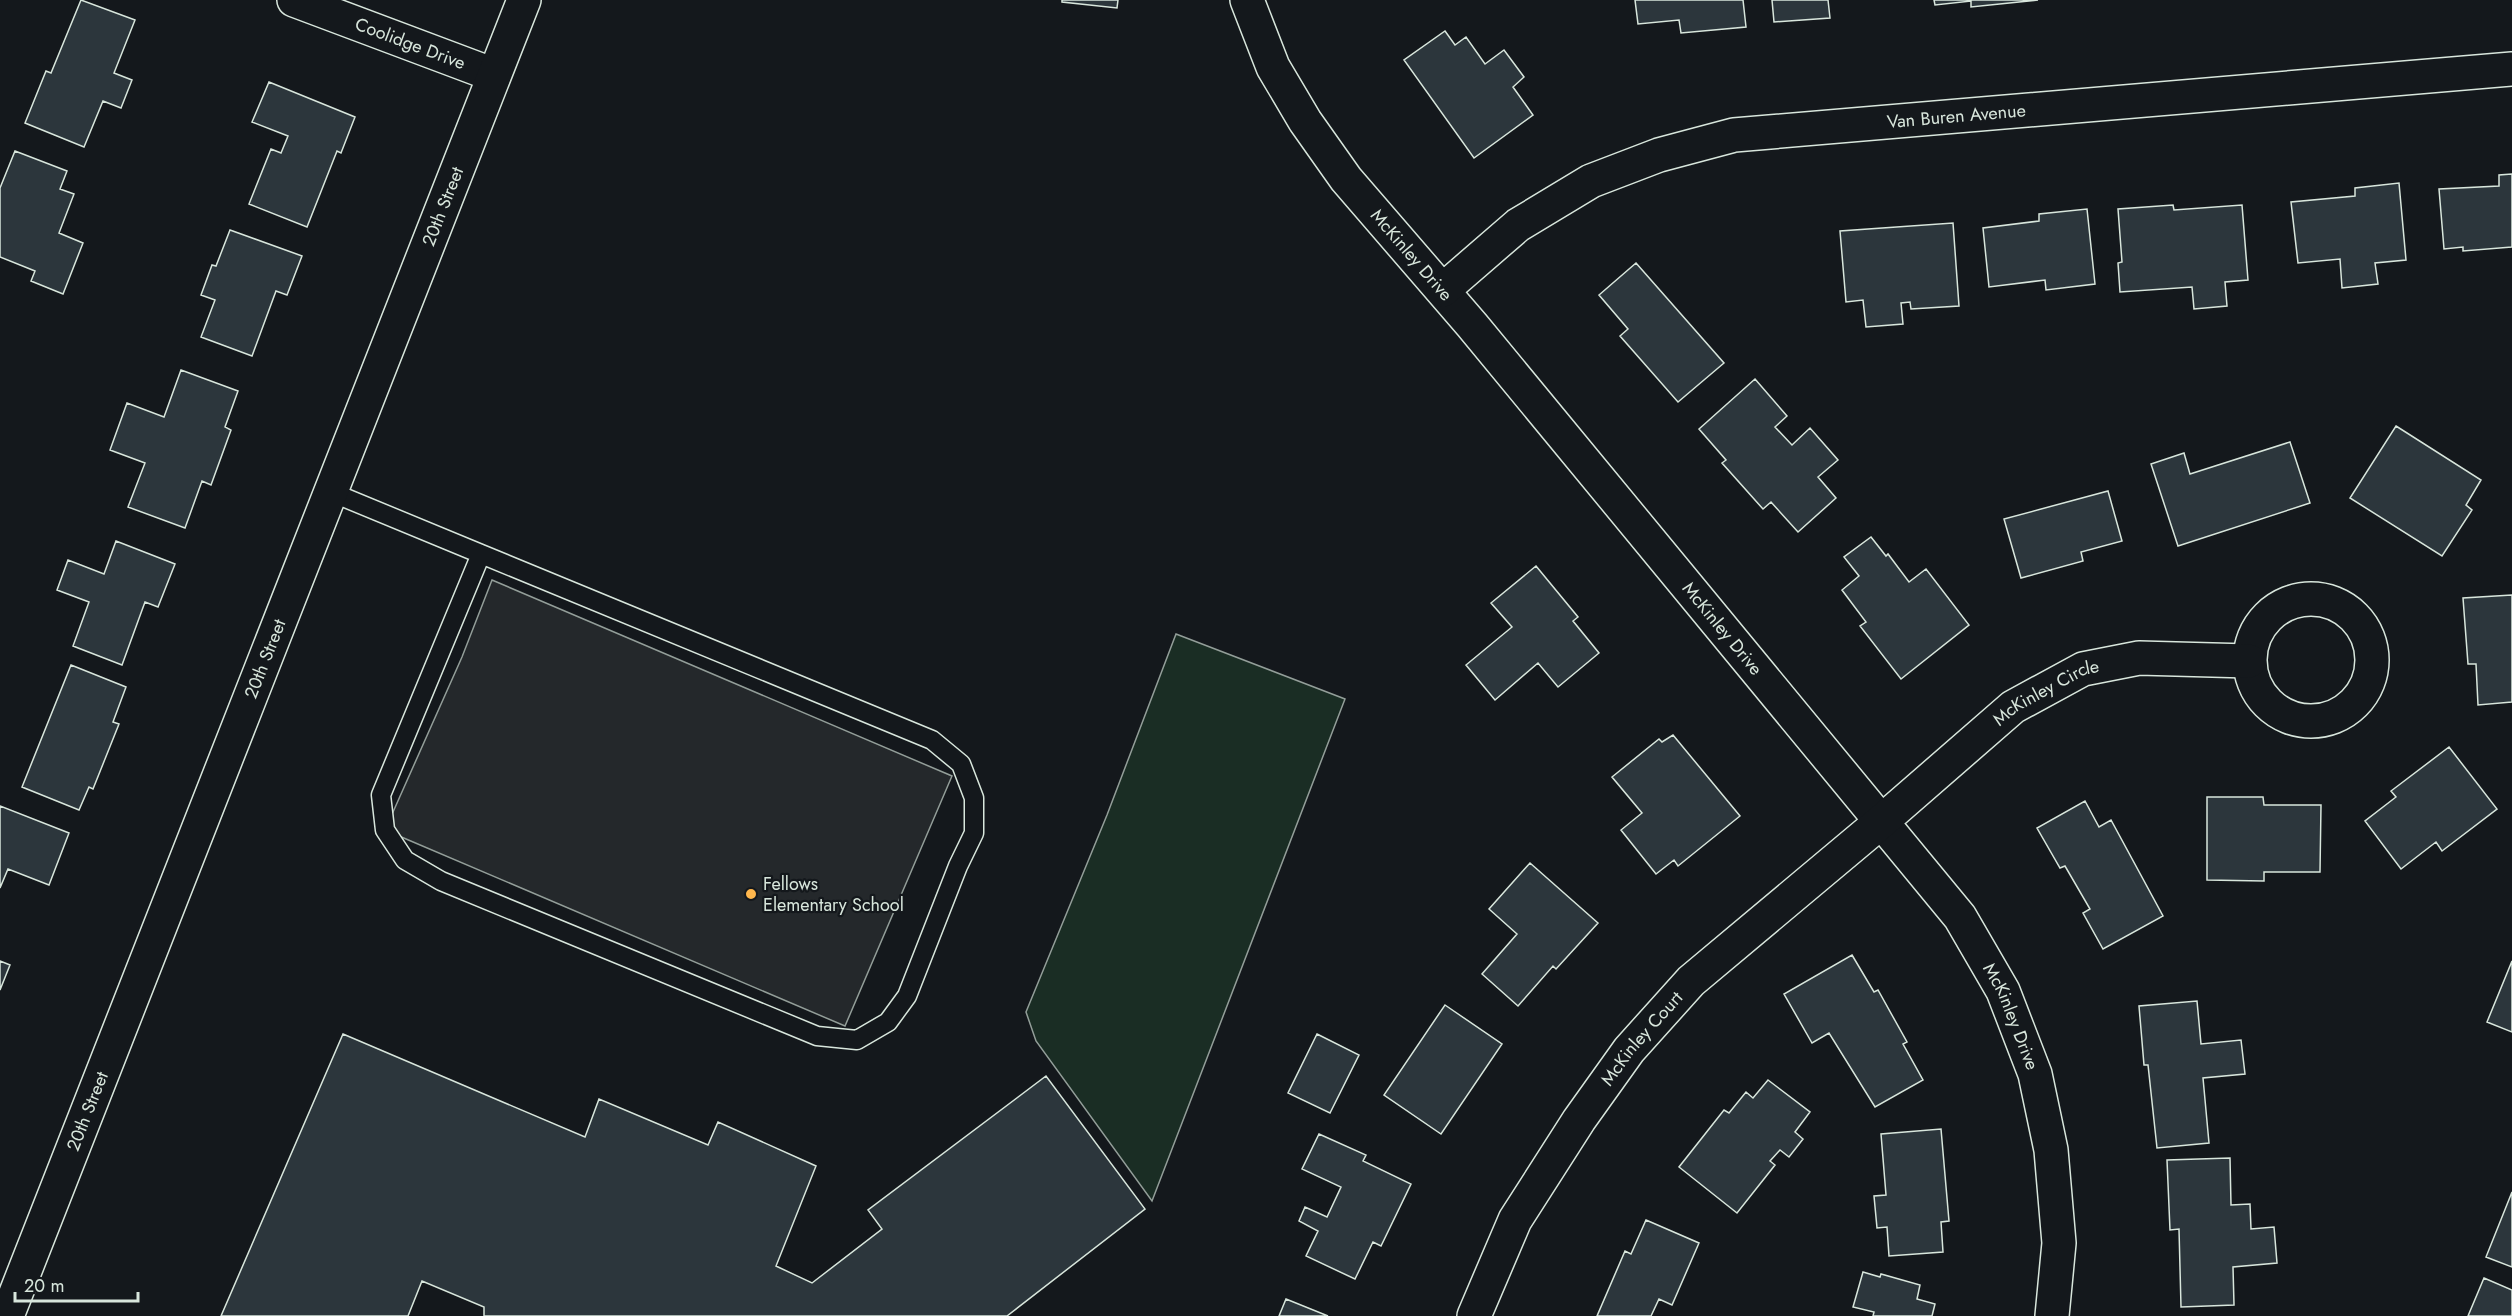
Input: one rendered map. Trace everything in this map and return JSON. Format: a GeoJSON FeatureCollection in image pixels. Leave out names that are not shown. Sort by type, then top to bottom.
{"type":"FeatureCollection","features":[{"type":"Feature","properties":{"kind":"street","name":"Coolidge Drive"},"geometry":{"type":"LineString","coordinates":[[294,0],[494,75]]}},
{"type":"Feature","properties":{"kind":"street","name":"20th Street"},"geometry":{"type":"LineString","coordinates":[[7,1316],[524,0]]}},
{"type":"Feature","properties":{"kind":"street","name":"McKinley Drive"},"geometry":{"type":"LineString","coordinates":[[1247,0],[1274,68],[1305,121],[1346,179],[1443,290],[1960,917],[2003,991],[2035,1074],[2051,1150],[2060,1243],[2052,1316]]}},
{"type":"Feature","properties":{"kind":"street","name":"Van Buren Avenue"},"geometry":{"type":"LineString","coordinates":[[1443,290],[1518,225],[1591,181],[1659,155],[1734,135],[2512,69]]}},
{"type":"Feature","properties":{"kind":"street","name":"McKinley Circle"},"geometry":{"type":"LineString","coordinates":[[1882,821],[2013,707],[2083,669],[2139,658],[2249,661]]}},
{"type":"Feature","properties":{"kind":"street","name":"McKinley Court"},"geometry":{"type":"LineString","coordinates":[[1474,1316],[1515,1220],[1579,1120],[1629,1050],[1691,981],[1882,821]]}},
{"type":"Feature","properties":{"kind":"lane"},"geometry":{"type":"LineString","coordinates":[[331,492],[932,740],[961,764],[974,798],[974,833],[907,996],[888,1022],[857,1040],[817,1036],[441,881],[405,860],[386,830],[381,795],[481,554]]}},
{"type":"Feature","properties":{"kind":"green space"},"geometry":{"type":"Polygon","coordinates":[[[1176,634],[1345,699],[1152,1201],[1036,1041],[1026,1012],[1107,815],[1176,634]]]}},
{"type":"Feature","properties":{"kind":"shaded area"},"geometry":{"type":"Polygon","coordinates":[[[492,580],[952,776],[845,1026],[385,830],[462,657],[492,580]]]}},
{"type":"Feature","properties":{"kind":"building"},"geometry":{"type":"Polygon","coordinates":[[[81,0],[135,20],[114,73],[132,80],[121,108],[103,101],[84,147],[25,123],[46,71],[51,73],[81,0]]]}},
{"type":"Feature","properties":{"kind":"building"},"geometry":{"type":"Polygon","coordinates":[[[1062,0],[1118,0],[1117,8],[1062,2],[1062,0]]]}},
{"type":"Feature","properties":{"kind":"building"},"geometry":{"type":"Polygon","coordinates":[[[1635,0],[1743,0],[1746,27],[1681,33],[1679,20],[1638,24],[1635,0]]]}},
{"type":"Feature","properties":{"kind":"building"},"geometry":{"type":"Polygon","coordinates":[[[1772,0],[1828,0],[1830,18],[1774,22],[1772,0]]]}},
{"type":"Feature","properties":{"kind":"building"},"geometry":{"type":"Polygon","coordinates":[[[1934,0],[2038,0],[1971,7],[1971,1],[1935,5],[1934,0]]]}},
{"type":"Feature","properties":{"kind":"building"},"geometry":{"type":"Polygon","coordinates":[[[1445,31],[1455,45],[1466,37],[1485,64],[1504,50],[1524,77],[1513,87],[1533,115],[1474,158],[1404,60],[1445,31]]]}},
{"type":"Feature","properties":{"kind":"building"},"geometry":{"type":"Polygon","coordinates":[[[269,82],[355,117],[341,153],[337,151],[307,227],[249,204],[271,149],[281,153],[288,136],[252,122],[269,82]]]}},
{"type":"Feature","properties":{"kind":"building"},"geometry":{"type":"Polygon","coordinates":[[[15,151],[67,171],[60,189],[74,194],[59,233],[83,243],[63,294],[31,281],[35,271],[0,257],[0,188],[15,151]]]}},
{"type":"Feature","properties":{"kind":"building"},"geometry":{"type":"Polygon","coordinates":[[[2512,174],[2512,247],[2463,251],[2463,247],[2444,249],[2439,189],[2499,186],[2499,175],[2512,174]]]}},
{"type":"Feature","properties":{"kind":"building"},"geometry":{"type":"Polygon","coordinates":[[[2399,183],[2406,260],[2375,263],[2378,284],[2342,288],[2340,259],[2298,263],[2291,202],[2355,196],[2355,188],[2399,183]]]}},
{"type":"Feature","properties":{"kind":"building"},"geometry":{"type":"Polygon","coordinates":[[[2173,205],[2174,210],[2242,205],[2248,280],[2225,282],[2227,306],[2194,309],[2192,287],[2120,292],[2118,263],[2122,262],[2118,209],[2173,205]]]}},
{"type":"Feature","properties":{"kind":"building"},"geometry":{"type":"Polygon","coordinates":[[[2087,209],[2095,284],[2046,290],[2045,280],[1989,287],[1983,228],[2039,221],[2039,214],[2087,209]]]}},
{"type":"Feature","properties":{"kind":"building"},"geometry":{"type":"Polygon","coordinates":[[[1953,223],[1959,306],[1911,309],[1910,302],[1901,303],[1903,324],[1866,327],[1863,300],[1846,302],[1840,231],[1953,223]]]}},
{"type":"Feature","properties":{"kind":"building"},"geometry":{"type":"Polygon","coordinates":[[[230,230],[302,256],[287,295],[276,291],[252,356],[201,337],[215,300],[201,295],[212,265],[216,266],[230,230]]]}},
{"type":"Feature","properties":{"kind":"building"},"geometry":{"type":"Polygon","coordinates":[[[1636,263],[1724,363],[1678,402],[1620,336],[1628,329],[1599,295],[1636,263]]]}},
{"type":"Feature","properties":{"kind":"building"},"geometry":{"type":"Polygon","coordinates":[[[181,370],[238,391],[225,427],[231,430],[211,485],[202,481],[185,528],[128,507],[145,463],[110,450],[127,403],[164,417],[181,370]]]}},
{"type":"Feature","properties":{"kind":"building"},"geometry":{"type":"Polygon","coordinates":[[[1755,379],[1787,416],[1775,427],[1792,445],[1810,428],[1838,460],[1818,477],[1836,498],[1798,532],[1771,502],[1763,509],[1722,463],[1726,460],[1699,429],[1755,379]]]}},
{"type":"Feature","properties":{"kind":"building"},"geometry":{"type":"Polygon","coordinates":[[[2396,426],[2481,480],[2466,505],[2472,510],[2442,556],[2350,498],[2396,426]]]}},
{"type":"Feature","properties":{"kind":"building"},"geometry":{"type":"Polygon","coordinates":[[[2290,442],[2310,503],[2178,546],[2151,464],[2184,453],[2190,474],[2290,442]]]}},
{"type":"Feature","properties":{"kind":"building"},"geometry":{"type":"Polygon","coordinates":[[[2108,491],[2122,541],[2081,552],[2083,561],[2021,578],[2004,519],[2108,491]]]}},
{"type":"Feature","properties":{"kind":"building"},"geometry":{"type":"Polygon","coordinates":[[[1871,537],[1886,556],[1888,554],[1909,582],[1926,569],[1969,625],[1901,679],[1860,626],[1866,622],[1842,590],[1859,576],[1844,557],[1871,537]]]}},
{"type":"Feature","properties":{"kind":"building"},"geometry":{"type":"Polygon","coordinates":[[[116,541],[175,564],[158,607],[145,602],[122,665],[73,646],[89,602],[57,590],[68,560],[104,574],[116,541]]]}},
{"type":"Feature","properties":{"kind":"building"},"geometry":{"type":"Polygon","coordinates":[[[1536,566],[1578,617],[1573,621],[1599,653],[1558,687],[1538,663],[1495,700],[1466,665],[1512,627],[1491,603],[1536,566]]]}},
{"type":"Feature","properties":{"kind":"building"},"geometry":{"type":"Polygon","coordinates":[[[2512,595],[2512,702],[2478,705],[2476,664],[2468,664],[2463,598],[2512,595]]]}},
{"type":"Feature","properties":{"kind":"building"},"geometry":{"type":"Polygon","coordinates":[[[71,665],[126,687],[113,722],[119,724],[93,789],[89,787],[79,810],[22,787],[71,665]]]}},
{"type":"Feature","properties":{"kind":"building"},"geometry":{"type":"Polygon","coordinates":[[[1673,735],[1740,816],[1678,866],[1674,860],[1656,874],[1621,830],[1642,813],[1612,777],[1659,739],[1662,742],[1673,735]]]}},
{"type":"Feature","properties":{"kind":"building"},"geometry":{"type":"Polygon","coordinates":[[[2449,747],[2497,809],[2442,851],[2436,842],[2401,869],[2365,821],[2396,797],[2391,791],[2449,747]]]}},
{"type":"Feature","properties":{"kind":"building"},"geometry":{"type":"Polygon","coordinates":[[[2207,797],[2263,797],[2264,805],[2321,805],[2320,872],[2264,872],[2264,881],[2207,880],[2207,797]]]}},
{"type":"Feature","properties":{"kind":"building"},"geometry":{"type":"Polygon","coordinates":[[[2085,801],[2099,827],[2111,820],[2163,916],[2103,949],[2083,913],[2090,909],[2065,866],[2060,868],[2037,828],[2085,801]]]}},
{"type":"Feature","properties":{"kind":"building"},"geometry":{"type":"Polygon","coordinates":[[[0,806],[69,833],[49,885],[8,869],[0,888],[0,806]]]}},
{"type":"Feature","properties":{"kind":"building"},"geometry":{"type":"Polygon","coordinates":[[[1530,863],[1598,923],[1556,969],[1553,966],[1518,1006],[1482,974],[1517,934],[1489,909],[1530,863]]]}},
{"type":"Feature","properties":{"kind":"building"},"geometry":{"type":"Polygon","coordinates":[[[1852,955],[1874,992],[1878,990],[1907,1042],[1903,1044],[1923,1080],[1875,1107],[1829,1033],[1812,1043],[1784,994],[1852,955]]]}},
{"type":"Feature","properties":{"kind":"building"},"geometry":{"type":"Polygon","coordinates":[[[0,961],[10,965],[0,990],[0,961]]]}},
{"type":"Feature","properties":{"kind":"building"},"geometry":{"type":"Polygon","coordinates":[[[2512,961],[2512,1032],[2487,1022],[2512,961]]]}},
{"type":"Feature","properties":{"kind":"building"},"geometry":{"type":"Polygon","coordinates":[[[2197,1001],[2201,1044],[2241,1040],[2245,1074],[2203,1078],[2209,1143],[2157,1148],[2148,1065],[2144,1065],[2139,1006],[2197,1001]]]}},
{"type":"Feature","properties":{"kind":"building"},"geometry":{"type":"Polygon","coordinates":[[[1445,1005],[1502,1044],[1441,1134],[1384,1095],[1445,1005]]]}},
{"type":"Feature","properties":{"kind":"building"},"geometry":{"type":"Polygon","coordinates":[[[343,1034],[585,1137],[599,1099],[708,1145],[718,1122],[816,1166],[776,1266],[812,1283],[882,1229],[868,1210],[1046,1076],[1145,1209],[1007,1316],[484,1316],[484,1307],[422,1281],[408,1316],[221,1316],[343,1034]]]}},
{"type":"Feature","properties":{"kind":"building"},"geometry":{"type":"Polygon","coordinates":[[[1317,1034],[1359,1055],[1330,1113],[1288,1093],[1317,1034]]]}},
{"type":"Feature","properties":{"kind":"building"},"geometry":{"type":"Polygon","coordinates":[[[1768,1080],[1810,1112],[1795,1132],[1803,1139],[1789,1157],[1780,1150],[1770,1161],[1775,1165],[1737,1213],[1679,1167],[1724,1110],[1729,1113],[1746,1092],[1753,1098],[1768,1080]]]}},
{"type":"Feature","properties":{"kind":"building"},"geometry":{"type":"Polygon","coordinates":[[[1941,1129],[1949,1221],[1941,1222],[1943,1252],[1889,1256],[1887,1227],[1877,1228],[1874,1196],[1886,1195],[1881,1134],[1941,1129]]]}},
{"type":"Feature","properties":{"kind":"building"},"geometry":{"type":"Polygon","coordinates":[[[1319,1134],[1366,1155],[1363,1161],[1411,1184],[1381,1246],[1373,1242],[1355,1279],[1306,1256],[1318,1231],[1299,1221],[1305,1207],[1327,1217],[1341,1187],[1302,1169],[1319,1134]]]}},
{"type":"Feature","properties":{"kind":"building"},"geometry":{"type":"Polygon","coordinates":[[[2230,1158],[2231,1205],[2250,1204],[2251,1229],[2274,1227],[2277,1263],[2233,1267],[2234,1305],[2181,1307],[2179,1229],[2170,1230],[2167,1160],[2230,1158]]]}},
{"type":"Feature","properties":{"kind":"building"},"geometry":{"type":"Polygon","coordinates":[[[2512,1192],[2512,1267],[2486,1257],[2512,1192]]]}},
{"type":"Feature","properties":{"kind":"building"},"geometry":{"type":"Polygon","coordinates":[[[1646,1220],[1699,1243],[1672,1305],[1659,1299],[1651,1316],[1597,1316],[1625,1251],[1631,1254],[1646,1220]]]}},
{"type":"Feature","properties":{"kind":"building"},"geometry":{"type":"Polygon","coordinates":[[[1863,1272],[1880,1277],[1881,1274],[1920,1285],[1917,1299],[1935,1304],[1932,1316],[1873,1316],[1874,1312],[1853,1307],[1863,1272]]]}},
{"type":"Feature","properties":{"kind":"building"},"geometry":{"type":"Polygon","coordinates":[[[2484,1278],[2512,1290],[2512,1316],[2468,1316],[2484,1278]]]}},
{"type":"Feature","properties":{"kind":"building"},"geometry":{"type":"Polygon","coordinates":[[[1286,1299],[1328,1316],[1279,1316],[1286,1299]]]}},
{"type":"Feature","properties":{"kind":"place","name":"Fellows Elementary School"},"geometry":{"type":"Point","coordinates":[751,894]}}]}
